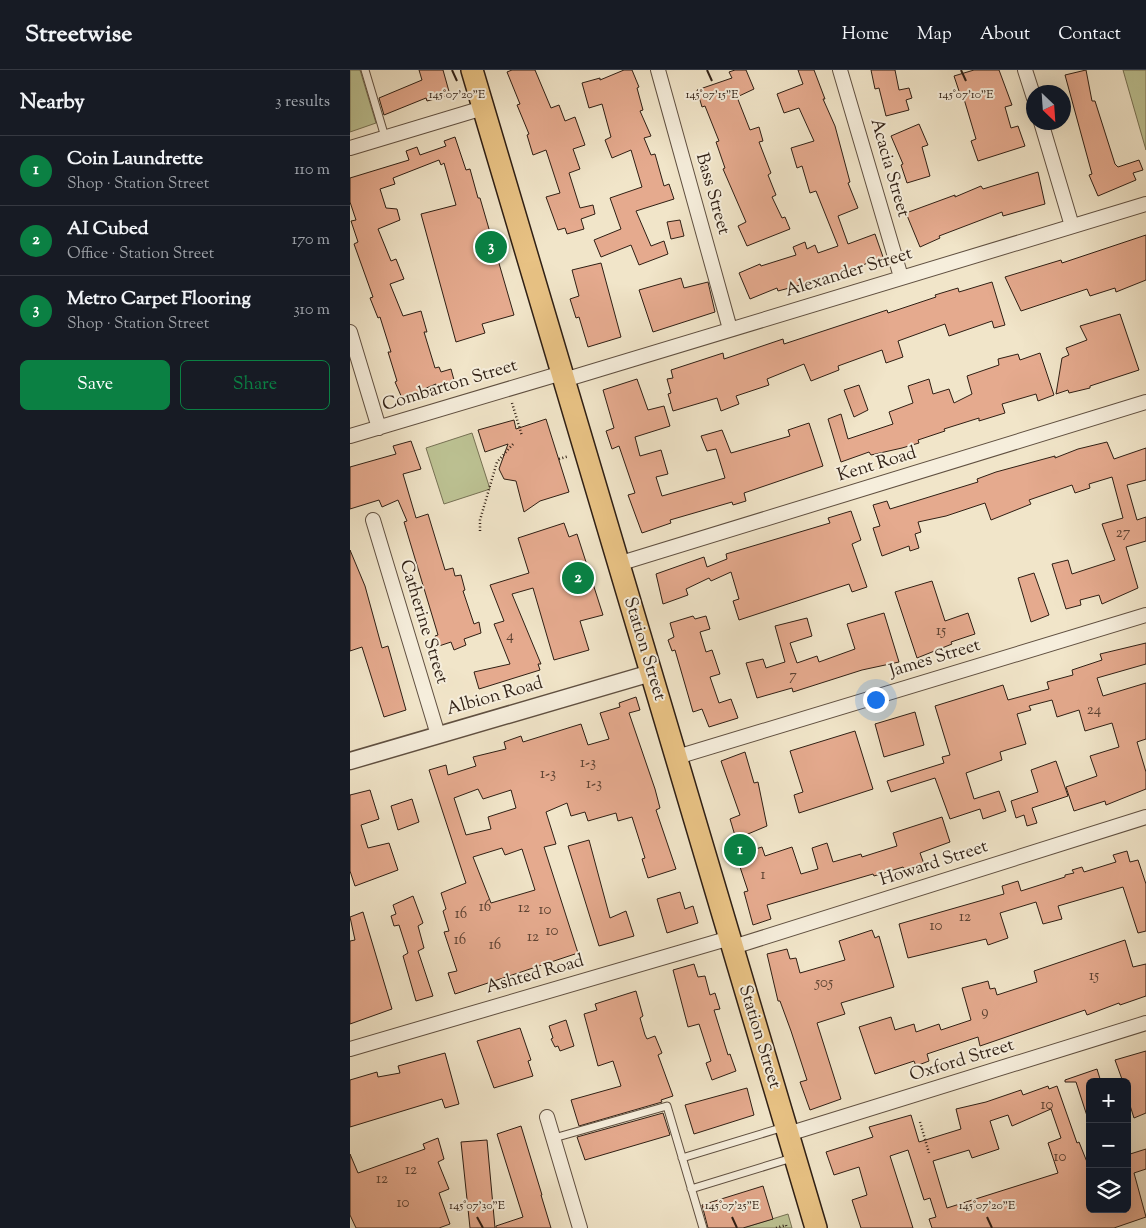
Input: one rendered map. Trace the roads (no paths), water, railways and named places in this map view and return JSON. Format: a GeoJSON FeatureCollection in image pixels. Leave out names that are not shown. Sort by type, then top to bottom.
{"type":"FeatureCollection","features":[{"type":"Feature","properties":{"kind":"main road","name":"Station Street"},"geometry":{"type":"LineString","coordinates":[[472,70],[816,1228]]}},
{"type":"Feature","properties":{"kind":"street","name":"Bass Street"},"geometry":{"type":"LineString","coordinates":[[658,70],[730,329]]}},
{"type":"Feature","properties":{"kind":"street","name":"Acacia Street"},"geometry":{"type":"LineString","coordinates":[[840,70],[901,277]]}},
{"type":"Feature","properties":{"kind":"street"},"geometry":{"type":"LineString","coordinates":[[1025,70],[1030,85]]}},
{"type":"Feature","properties":{"kind":"street"},"geometry":{"type":"LineString","coordinates":[[350,148],[483,108]]}},
{"type":"Feature","properties":{"kind":"street"},"geometry":{"type":"LineString","coordinates":[[1043,130],[1072,226]]}},
{"type":"Feature","properties":{"kind":"street","name":"Alexander Street"},"geometry":{"type":"LineString","coordinates":[[563,376],[730,329],[1146,204]]}},
{"type":"Feature","properties":{"kind":"street"},"geometry":{"type":"LineString","coordinates":[[350,332],[378,428]]}},
{"type":"Feature","properties":{"kind":"street","name":"Combarton Street"},"geometry":{"type":"LineString","coordinates":[[350,436],[563,376]]}},
{"type":"Feature","properties":{"kind":"street","name":"Kent Road"},"geometry":{"type":"LineString","coordinates":[[618,564],[1146,402]]}},
{"type":"Feature","properties":{"kind":"street","name":"Catherine Street"},"geometry":{"type":"LineString","coordinates":[[373,520],[438,735]]}},
{"type":"Feature","properties":{"kind":"street","name":"James Street"},"geometry":{"type":"LineString","coordinates":[[676,757],[1146,615]]}},
{"type":"Feature","properties":{"kind":"street","name":"Albion Road"},"geometry":{"type":"LineString","coordinates":[[350,761],[651,673]]}},
{"type":"Feature","properties":{"kind":"street","name":"Howard Street"},"geometry":{"type":"LineString","coordinates":[[731,943],[1146,817]]}},
{"type":"Feature","properties":{"kind":"street","name":"Ashted Road"},"geometry":{"type":"LineString","coordinates":[[350,1049],[731,943]]}},
{"type":"Feature","properties":{"kind":"street","name":"Oxford Street"},"geometry":{"type":"LineString","coordinates":[[787,1130],[1146,1023]]}},
{"type":"Feature","properties":{"kind":"street"},"geometry":{"type":"LineString","coordinates":[[547,1117],[580,1228]]}},
{"type":"Feature","properties":{"kind":"lane"},"geometry":{"type":"LineString","coordinates":[[365,70],[385,137]]}},
{"type":"Feature","properties":{"kind":"lane"},"geometry":{"type":"LineString","coordinates":[[554,1138],[667,1106],[703,1228]]}},
{"type":"Feature","properties":{"kind":"lane"},"geometry":{"type":"LineString","coordinates":[[682,1158],[787,1130]]}},
{"type":"Feature","properties":{"kind":"lane"},"geometry":{"type":"LineString","coordinates":[[691,1189],[795,1157]]}},
{"type":"Feature","properties":{"kind":"place","name":"Metro Carpet Flooring"},"geometry":{"type":"Point","coordinates":[491,247]}},
{"type":"Feature","properties":{"kind":"place","name":"AI Cubed"},"geometry":{"type":"Point","coordinates":[578,578]}},
{"type":"Feature","properties":{"kind":"place","name":"Coin Laundrette"},"geometry":{"type":"Point","coordinates":[740,850]}}]}
